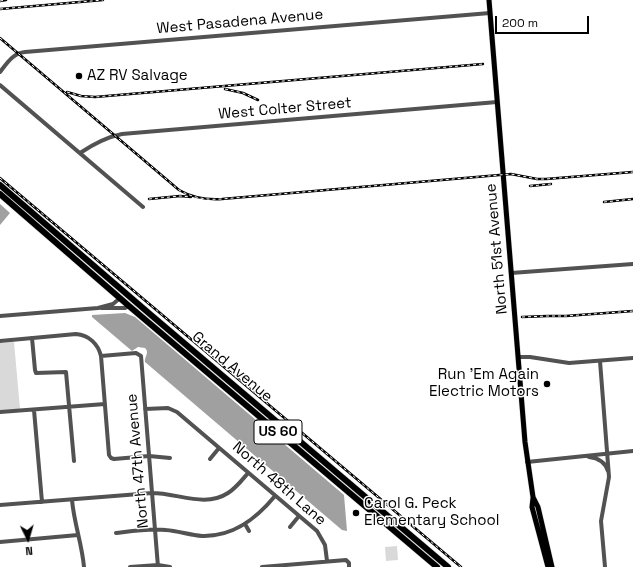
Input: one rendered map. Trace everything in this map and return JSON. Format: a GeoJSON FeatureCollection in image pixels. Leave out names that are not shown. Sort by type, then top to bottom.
{"type":"FeatureCollection","features":[{"type":"Feature","properties":{"kind":"highway","name":"Grand Avenue"},"geometry":{"type":"LineString","coordinates":[[0,185],[448,567]]}},
{"type":"Feature","properties":{"kind":"highway","name":"Grand Avenue"},"geometry":{"type":"LineString","coordinates":[[0,194],[437,567]]}},
{"type":"Feature","properties":{"kind":"highway"},"geometry":{"type":"LineString","coordinates":[[120,298],[126,298],[144,313],[151,315]]}},
{"type":"Feature","properties":{"kind":"main road","name":"North 51st Avenue"},"geometry":{"type":"LineString","coordinates":[[489,0],[527,462],[533,497],[532,507],[548,567]]}},
{"type":"Feature","properties":{"kind":"main road","name":"North 51st Avenue"},"geometry":{"type":"LineString","coordinates":[[533,497],[538,507],[552,567]]}},
{"type":"Feature","properties":{"kind":"street","name":"West Pasadena Avenue"},"geometry":{"type":"LineString","coordinates":[[0,72],[14,56],[18,53],[25,52],[490,13]]}},
{"type":"Feature","properties":{"kind":"street"},"geometry":{"type":"LineString","coordinates":[[0,85],[143,207]]}},
{"type":"Feature","properties":{"kind":"street","name":"West Colter Street"},"geometry":{"type":"LineString","coordinates":[[80,153],[103,140],[122,134],[497,102]]}},
{"type":"Feature","properties":{"kind":"street"},"geometry":{"type":"LineString","coordinates":[[511,273],[633,264]]}},
{"type":"Feature","properties":{"kind":"street"},"geometry":{"type":"LineString","coordinates":[[98,308],[113,304],[120,298]]}},
{"type":"Feature","properties":{"kind":"street"},"geometry":{"type":"LineString","coordinates":[[0,316],[98,308],[125,308],[130,306]]}},
{"type":"Feature","properties":{"kind":"street"},"geometry":{"type":"LineString","coordinates":[[0,340],[81,334],[87,336],[100,350],[109,455],[111,458],[149,456],[170,458]]}},
{"type":"Feature","properties":{"kind":"street"},"geometry":{"type":"LineString","coordinates":[[32,338],[34,370],[36,373],[66,372],[74,460]]}},
{"type":"Feature","properties":{"kind":"street","name":"North 47th Avenue"},"geometry":{"type":"LineString","coordinates":[[101,356],[139,354],[141,356],[158,566]]}},
{"type":"Feature","properties":{"kind":"street"},"geometry":{"type":"LineString","coordinates":[[518,357],[530,357],[569,363],[633,358]]}},
{"type":"Feature","properties":{"kind":"street"},"geometry":{"type":"LineString","coordinates":[[600,361],[609,477],[602,521],[605,567]]}},
{"type":"Feature","properties":{"kind":"street"},"geometry":{"type":"LineString","coordinates":[[0,412],[105,404]]}},
{"type":"Feature","properties":{"kind":"street","name":"North 48th Lane"},"geometry":{"type":"LineString","coordinates":[[145,409],[165,408],[173,410],[219,448],[299,516],[320,536],[325,545],[327,562]]}},
{"type":"Feature","properties":{"kind":"street"},"geometry":{"type":"LineString","coordinates":[[34,410],[42,502]]}},
{"type":"Feature","properties":{"kind":"street","name":"North 48th Lane"},"geometry":{"type":"LineString","coordinates":[[210,459],[219,448]]}},
{"type":"Feature","properties":{"kind":"street"},"geometry":{"type":"LineString","coordinates":[[527,462],[633,451]]}},
{"type":"Feature","properties":{"kind":"street"},"geometry":{"type":"LineString","coordinates":[[585,456],[601,460],[607,468],[609,477]]}},
{"type":"Feature","properties":{"kind":"street"},"geometry":{"type":"LineString","coordinates":[[0,506],[152,493],[163,493],[196,499],[214,499],[230,491],[248,473]]}},
{"type":"Feature","properties":{"kind":"street"},"geometry":{"type":"LineString","coordinates":[[116,533],[155,529],[207,536],[224,533],[245,524],[261,512],[275,496]]}},
{"type":"Feature","properties":{"kind":"street"},"geometry":{"type":"LineString","coordinates":[[72,500],[84,567]]}},
{"type":"Feature","properties":{"kind":"street"},"geometry":{"type":"LineString","coordinates":[[290,527],[299,516]]}},
{"type":"Feature","properties":{"kind":"street"},"geometry":{"type":"LineString","coordinates":[[245,524],[249,531]]}},
{"type":"Feature","properties":{"kind":"street"},"geometry":{"type":"LineString","coordinates":[[0,542],[78,535]]}},
{"type":"Feature","properties":{"kind":"street"},"geometry":{"type":"LineString","coordinates":[[262,567],[346,560],[348,561],[349,567]]}},
{"type":"Feature","properties":{"kind":"street"},"geometry":{"type":"LineString","coordinates":[[130,567],[170,567]]}},
{"type":"Feature","properties":{"kind":"shaded area"},"geometry":{"type":"Polygon","coordinates":[[[0,204],[10,213],[0,225],[0,204]]]}},
{"type":"Feature","properties":{"kind":"shaded area"},"geometry":{"type":"Polygon","coordinates":[[[125,313],[135,317],[344,495],[347,531],[342,530],[145,362],[147,352],[145,348],[138,347],[132,351],[92,317],[92,315],[125,313]]]}},
{"type":"Feature","properties":{"kind":"shaded area"},"geometry":{"type":"Polygon","coordinates":[[[14,342],[20,409],[0,410],[0,343],[14,342]]]}},
{"type":"Feature","properties":{"kind":"shaded area"},"geometry":{"type":"Polygon","coordinates":[[[397,546],[398,560],[386,561],[385,547],[397,546]]]}},
{"type":"Feature","properties":{"kind":"railway"},"geometry":{"type":"LineString","coordinates":[[0,1],[6,0]]}},
{"type":"Feature","properties":{"kind":"railway"},"geometry":{"type":"LineString","coordinates":[[0,9],[103,0]]}},
{"type":"Feature","properties":{"kind":"railway"},"geometry":{"type":"LineString","coordinates":[[0,38],[179,190],[200,198],[222,199],[511,174],[537,179],[546,179],[633,172]]}},
{"type":"Feature","properties":{"kind":"railway"},"geometry":{"type":"LineString","coordinates":[[67,92],[81,96],[95,97],[483,64]]}},
{"type":"Feature","properties":{"kind":"railway"},"geometry":{"type":"LineString","coordinates":[[225,89],[243,93],[258,100]]}},
{"type":"Feature","properties":{"kind":"railway"},"geometry":{"type":"LineString","coordinates":[[0,178],[461,567]]}},
{"type":"Feature","properties":{"kind":"railway"},"geometry":{"type":"LineString","coordinates":[[530,186],[551,184]]}},
{"type":"Feature","properties":{"kind":"railway"},"geometry":{"type":"LineString","coordinates":[[149,199],[180,196],[191,197]]}},
{"type":"Feature","properties":{"kind":"railway"},"geometry":{"type":"LineString","coordinates":[[604,202],[633,199]]}},
{"type":"Feature","properties":{"kind":"railway"},"geometry":{"type":"LineString","coordinates":[[522,317],[566,316],[633,311]]}},
{"type":"Feature","properties":{"kind":"place","name":"AZ RV Salvage"},"geometry":{"type":"Point","coordinates":[79,76]}},
{"type":"Feature","properties":{"kind":"place","name":"Run 'Em Again Electric Motors"},"geometry":{"type":"Point","coordinates":[547,384]}},
{"type":"Feature","properties":{"kind":"place","name":"Carol G. Peck Elementary School"},"geometry":{"type":"Point","coordinates":[356,513]}}]}
